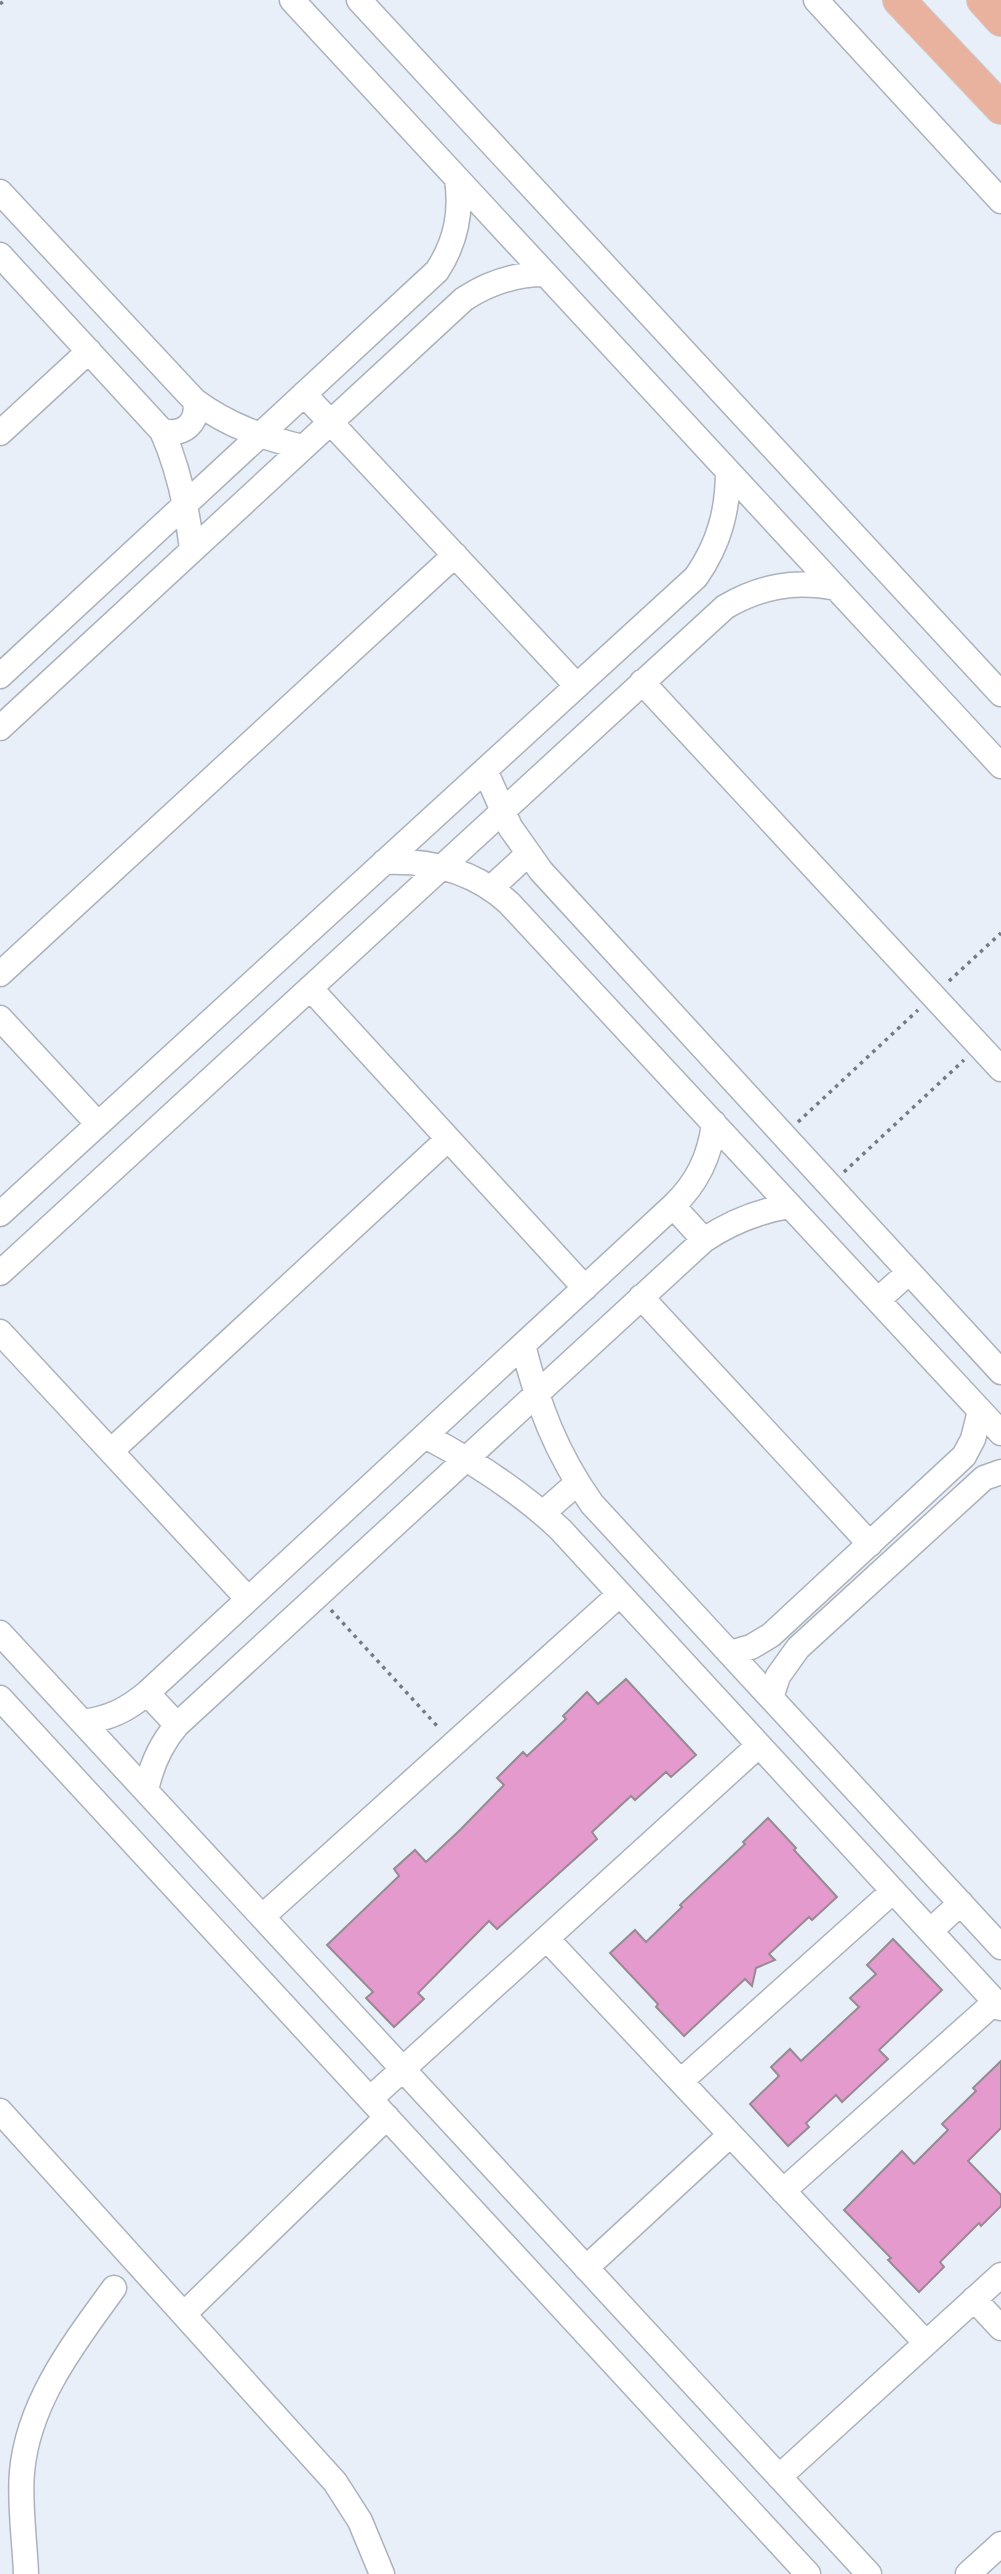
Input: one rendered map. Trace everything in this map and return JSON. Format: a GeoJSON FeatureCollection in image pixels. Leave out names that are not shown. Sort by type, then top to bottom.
{"type":"FeatureCollection","features":[{"type":"Feature","properties":{"kind":"main road"},"geometry":{"type":"LineString","coordinates":[[899,0],[1001,108]]}},
{"type":"Feature","properties":{"kind":"main road"},"geometry":{"type":"LineString","coordinates":[[983,0],[1001,20]]}},
{"type":"Feature","properties":{"kind":"street"},"geometry":{"type":"LineString","coordinates":[[292,0],[1001,766]]}},
{"type":"Feature","properties":{"kind":"street"},"geometry":{"type":"LineString","coordinates":[[359,0],[1001,694]]}},
{"type":"Feature","properties":{"kind":"street"},"geometry":{"type":"LineString","coordinates":[[816,0],[1001,201]]}},
{"type":"Feature","properties":{"kind":"street"},"geometry":{"type":"LineString","coordinates":[[0,676],[437,271],[446,257],[457,227],[457,179]]}},
{"type":"Feature","properties":{"kind":"street"},"geometry":{"type":"LineString","coordinates":[[0,192],[195,401],[226,422],[259,436],[302,447]]}},
{"type":"Feature","properties":{"kind":"street"},"geometry":{"type":"LineString","coordinates":[[0,255],[162,431],[176,466],[186,504],[192,549]]}},
{"type":"Feature","properties":{"kind":"street"},"geometry":{"type":"LineString","coordinates":[[437,271],[446,271],[460,281],[464,299]]}},
{"type":"Feature","properties":{"kind":"street"},"geometry":{"type":"LineString","coordinates":[[0,728],[464,299],[502,279],[545,274]]}},
{"type":"Feature","properties":{"kind":"street"},"geometry":{"type":"LineString","coordinates":[[0,433],[89,351]]}},
{"type":"Feature","properties":{"kind":"street"},"geometry":{"type":"LineString","coordinates":[[304,394],[577,686]]}},
{"type":"Feature","properties":{"kind":"street"},"geometry":{"type":"LineString","coordinates":[[162,431],[172,433],[189,427],[195,419],[195,401]]}},
{"type":"Feature","properties":{"kind":"street"},"geometry":{"type":"LineString","coordinates":[[0,1214],[696,576],[706,563],[719,535],[727,503],[728,471]]}},
{"type":"Feature","properties":{"kind":"street"},"geometry":{"type":"LineString","coordinates":[[0,974],[455,555]]}},
{"type":"Feature","properties":{"kind":"street"},"geometry":{"type":"LineString","coordinates":[[696,576],[725,607]]}},
{"type":"Feature","properties":{"kind":"street"},"geometry":{"type":"LineString","coordinates":[[0,1273],[725,607],[750,594],[778,585],[807,584],[836,588]]}},
{"type":"Feature","properties":{"kind":"street"},"geometry":{"type":"LineString","coordinates":[[642,682],[1001,1069]]}},
{"type":"Feature","properties":{"kind":"street"},"geometry":{"type":"LineString","coordinates":[[485,770],[502,812],[528,854],[1001,1372]]}},
{"type":"Feature","properties":{"kind":"street"},"geometry":{"type":"LineString","coordinates":[[491,888],[528,854]]}},
{"type":"Feature","properties":{"kind":"street"},"geometry":{"type":"LineString","coordinates":[[384,862],[423,862],[442,866],[491,888],[518,913],[1001,1433]]}},
{"type":"Feature","properties":{"kind":"street"},"geometry":{"type":"LineString","coordinates":[[310,988],[585,1288]]}},
{"type":"Feature","properties":{"kind":"street"},"geometry":{"type":"LineString","coordinates":[[0,1018],[98,1124]]}},
{"type":"Feature","properties":{"kind":"street"},"geometry":{"type":"LineString","coordinates":[[82,1723],[124,1710],[147,1693],[673,1206],[689,1189],[702,1169],[712,1139],[713,1124]]}},
{"type":"Feature","properties":{"kind":"street"},"geometry":{"type":"LineString","coordinates":[[111,1451],[448,1139]]}},
{"type":"Feature","properties":{"kind":"street"},"geometry":{"type":"LineString","coordinates":[[673,1206],[704,1240]]}},
{"type":"Feature","properties":{"kind":"street"},"geometry":{"type":"LineString","coordinates":[[146,1791],[159,1749],[177,1725],[641,1297],[704,1240],[736,1220],[762,1211],[790,1206]]}},
{"type":"Feature","properties":{"kind":"street"},"geometry":{"type":"LineString","coordinates":[[878,1300],[909,1272]]}},
{"type":"Feature","properties":{"kind":"street"},"geometry":{"type":"LineString","coordinates":[[641,1297],[870,1544]]}},
{"type":"Feature","properties":{"kind":"street"},"geometry":{"type":"LineString","coordinates":[[0,1332],[248,1599]]}},
{"type":"Feature","properties":{"kind":"street"},"geometry":{"type":"LineString","coordinates":[[523,1345],[536,1395],[554,1440],[577,1483],[592,1504],[1001,1947]]}},
{"type":"Feature","properties":{"kind":"street"},"geometry":{"type":"LineString","coordinates":[[730,1653],[751,1647],[779,1627],[964,1456],[973,1439],[980,1411]]}},
{"type":"Feature","properties":{"kind":"street"},"geometry":{"type":"LineString","coordinates":[[425,1436],[467,1458],[507,1484],[543,1513],[998,2005],[783,2191]]}},
{"type":"Feature","properties":{"kind":"street"},"geometry":{"type":"LineString","coordinates":[[771,1698],[778,1676],[798,1648],[992,1475],[964,1456]]}},
{"type":"Feature","properties":{"kind":"street"},"geometry":{"type":"LineString","coordinates":[[543,1513],[577,1483]]}},
{"type":"Feature","properties":{"kind":"street"},"geometry":{"type":"LineString","coordinates":[[262,1917],[620,1594]]}},
{"type":"Feature","properties":{"kind":"street"},"geometry":{"type":"LineString","coordinates":[[779,1627],[798,1648]]}},
{"type":"Feature","properties":{"kind":"street"},"geometry":{"type":"LineString","coordinates":[[0,1633],[869,2574]]}},
{"type":"Feature","properties":{"kind":"street"},"geometry":{"type":"LineString","coordinates":[[147,1693],[177,1725]]}},
{"type":"Feature","properties":{"kind":"street"},"geometry":{"type":"LineString","coordinates":[[0,1698],[808,2574]]}},
{"type":"Feature","properties":{"kind":"street"},"geometry":{"type":"LineString","coordinates":[[370,2099],[759,1745]]}},
{"type":"Feature","properties":{"kind":"street"},"geometry":{"type":"LineString","coordinates":[[681,2081],[927,1867]]}},
{"type":"Feature","properties":{"kind":"street"},"geometry":{"type":"LineString","coordinates":[[930,1931],[961,1903]]}},
{"type":"Feature","properties":{"kind":"street"},"geometry":{"type":"LineString","coordinates":[[547,1939],[926,2343]]}},
{"type":"Feature","properties":{"kind":"street"},"geometry":{"type":"LineString","coordinates":[[0,2111],[335,2482],[360,2521],[382,2574]]}},
{"type":"Feature","properties":{"kind":"street"},"geometry":{"type":"LineString","coordinates":[[184,2315],[387,2117]]}},
{"type":"Feature","properties":{"kind":"street"},"geometry":{"type":"LineString","coordinates":[[586,2268],[730,2135]]}},
{"type":"Feature","properties":{"kind":"street"},"geometry":{"type":"LineString","coordinates":[[779,2477],[1001,2275]]}},
{"type":"Feature","properties":{"kind":"street"},"geometry":{"type":"LineString","coordinates":[[26,2574],[22,2473],[36,2416],[60,2364],[114,2288]]}},
{"type":"Feature","properties":{"kind":"street"},"geometry":{"type":"LineString","coordinates":[[974,2299],[1001,2328]]}},
{"type":"Feature","properties":{"kind":"street"},"geometry":{"type":"LineString","coordinates":[[968,2574],[1001,2544]]}},
{"type":"Feature","properties":{"kind":"path"},"geometry":{"type":"LineString","coordinates":[[0,4],[5,0]]}},
{"type":"Feature","properties":{"kind":"path"},"geometry":{"type":"LineString","coordinates":[[783,1135],[1001,933]]}},
{"type":"Feature","properties":{"kind":"path"},"geometry":{"type":"LineString","coordinates":[[829,1185],[979,1045]]}},
{"type":"Feature","properties":{"kind":"path"},"geometry":{"type":"LineString","coordinates":[[317,1596],[453,1744]]}},
{"type":"Feature","properties":{"kind":"building"},"geometry":{"type":"Polygon","coordinates":[[[626,1679],[696,1755],[671,1777],[666,1772],[635,1800],[631,1796],[592,1832],[597,1839],[497,1929],[489,1921],[418,1993],[424,1999],[394,2027],[366,1998],[373,1992],[327,1945],[399,1876],[394,1869],[415,1850],[426,1862],[460,1830],[504,1785],[497,1778],[523,1752],[527,1756],[566,1719],[563,1716],[587,1692],[598,1704],[626,1679]]]}},
{"type":"Feature","properties":{"kind":"building"},"geometry":{"type":"Polygon","coordinates":[[[768,1818],[837,1897],[812,1920],[809,1917],[769,1954],[775,1960],[756,1968],[752,1986],[745,1979],[684,2036],[610,1953],[635,1930],[646,1942],[768,1818]]]}},
{"type":"Feature","properties":{"kind":"building"},"geometry":{"type":"Polygon","coordinates":[[[893,1939],[942,1990],[879,2050],[888,2059],[842,2102],[836,2095],[806,2123],[809,2127],[788,2146],[750,2104],[779,2076],[771,2067],[790,2049],[801,2061],[859,2007],[850,1998],[876,1974],[867,1965],[893,1939]]]}},
{"type":"Feature","properties":{"kind":"building"},"geometry":{"type":"Polygon","coordinates":[[[1001,2061],[1001,2128],[968,2161],[1001,2195],[1001,2206],[981,2226],[979,2223],[940,2262],[944,2267],[919,2292],[888,2260],[891,2258],[844,2210],[902,2151],[914,2164],[948,2130],[942,2124],[976,2091],[973,2088],[1001,2061]]]}}]}
